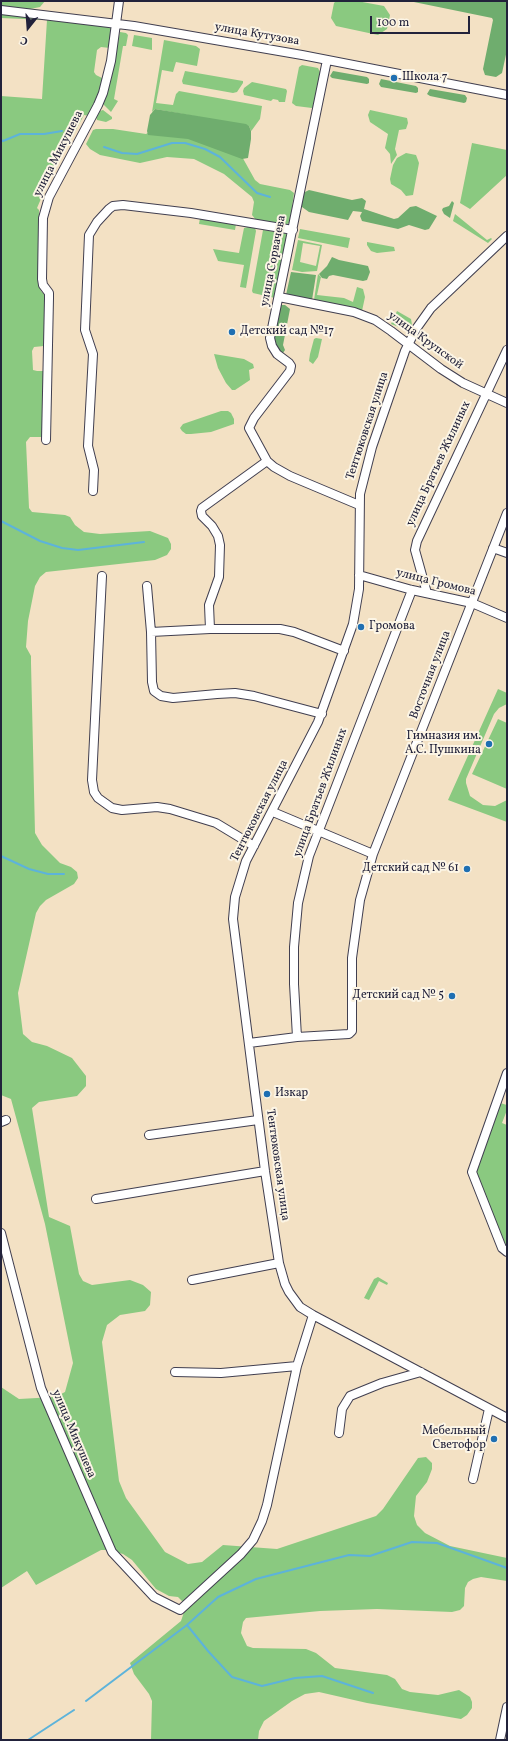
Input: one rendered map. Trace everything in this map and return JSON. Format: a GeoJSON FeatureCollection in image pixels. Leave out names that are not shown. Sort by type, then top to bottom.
{"type":"FeatureCollection","features":[{"type":"Feature","properties":{"kind":"street","name":"улица Микушева"},"geometry":{"type":"LineString","coordinates":[[46,440],[49,293],[43,285],[42,279],[43,218],[49,196],[96,110],[103,93],[111,61],[119,1]]}},
{"type":"Feature","properties":{"kind":"street","name":"улица Кутузова"},"geometry":{"type":"LineString","coordinates":[[1,10],[134,26],[507,94]]}},
{"type":"Feature","properties":{"kind":"street","name":"улица Сорвачева"},"geometry":{"type":"LineString","coordinates":[[327,60],[270,338],[272,346],[277,354],[291,366],[290,371],[254,418],[249,428],[267,461],[290,476],[359,504]]}},
{"type":"Feature","properties":{"kind":"street"},"geometry":{"type":"LineString","coordinates":[[93,492],[93,463],[88,446],[93,354],[85,330],[89,235],[94,225],[113,206],[123,205],[191,213],[292,230]]}},
{"type":"Feature","properties":{"kind":"street","name":"Тентюковская улица"},"geometry":{"type":"LineString","coordinates":[[507,236],[436,303],[420,323],[408,344],[372,447],[363,480],[359,504],[359,575],[356,611],[344,651],[322,714],[273,812],[246,861],[238,882],[234,909],[234,931],[265,1171],[279,1263],[289,1292],[300,1307],[313,1315],[507,1418]]}},
{"type":"Feature","properties":{"kind":"street","name":"улица Крупской"},"geometry":{"type":"LineString","coordinates":[[279,297],[354,312],[375,320],[441,369],[463,383],[507,403]]}},
{"type":"Feature","properties":{"kind":"street","name":"улица Братьев Жилиных"},"geometry":{"type":"LineString","coordinates":[[427,593],[415,550],[417,541],[507,350]]}},
{"type":"Feature","properties":{"kind":"street"},"geometry":{"type":"LineString","coordinates":[[210,629],[209,605],[219,577],[220,545],[218,536],[212,526],[202,516],[202,508],[267,461]]}},
{"type":"Feature","properties":{"kind":"street","name":"Восточная улица"},"geometry":{"type":"LineString","coordinates":[[297,1037],[349,1034],[353,1027],[352,958],[355,930],[360,900],[373,854],[507,513]]}},
{"type":"Feature","properties":{"kind":"street"},"geometry":{"type":"LineString","coordinates":[[493,548],[507,553]]}},
{"type":"Feature","properties":{"kind":"street","name":"улица Громова"},"geometry":{"type":"LineString","coordinates":[[359,575],[412,590],[472,603],[507,618]]}},
{"type":"Feature","properties":{"kind":"street"},"geometry":{"type":"LineString","coordinates":[[102,576],[92,780],[94,792],[98,798],[112,808],[122,810],[157,807],[170,809],[216,823],[254,846]]}},
{"type":"Feature","properties":{"kind":"street"},"geometry":{"type":"LineString","coordinates":[[147,586],[151,632],[152,682],[154,691],[161,696],[173,698],[235,693],[279,702],[322,714]]}},
{"type":"Feature","properties":{"kind":"street","name":"улица Братьев Жилиных"},"geometry":{"type":"LineString","coordinates":[[297,1037],[294,984],[294,947],[298,903],[309,856],[412,590]]}},
{"type":"Feature","properties":{"kind":"street"},"geometry":{"type":"LineString","coordinates":[[151,632],[210,629],[280,630],[294,632],[344,651]]}},
{"type":"Feature","properties":{"kind":"street"},"geometry":{"type":"LineString","coordinates":[[273,812],[373,854]]}},
{"type":"Feature","properties":{"kind":"street"},"geometry":{"type":"LineString","coordinates":[[249,1043],[297,1037]]}},
{"type":"Feature","properties":{"kind":"street"},"geometry":{"type":"LineString","coordinates":[[507,1073],[472,1172],[502,1248],[507,1252]]}},
{"type":"Feature","properties":{"kind":"street"},"geometry":{"type":"LineString","coordinates":[[149,1135],[258,1120]]}},
{"type":"Feature","properties":{"kind":"street"},"geometry":{"type":"LineString","coordinates":[[96,1199],[265,1171]]}},
{"type":"Feature","properties":{"kind":"street","name":"улица Микушева"},"geometry":{"type":"LineString","coordinates":[[1,1233],[41,1388],[112,1552],[154,1597],[180,1610],[241,1554],[256,1534],[267,1505],[298,1366]]}},
{"type":"Feature","properties":{"kind":"street"},"geometry":{"type":"LineString","coordinates":[[192,1280],[279,1263]]}},
{"type":"Feature","properties":{"kind":"street"},"geometry":{"type":"LineString","coordinates":[[175,1372],[221,1373],[298,1366],[313,1315]]}},
{"type":"Feature","properties":{"kind":"street"},"geometry":{"type":"LineString","coordinates":[[339,1433],[342,1409],[350,1396],[382,1383],[421,1372]]}},
{"type":"Feature","properties":{"kind":"street"},"geometry":{"type":"LineString","coordinates":[[473,1479],[489,1409]]}},
{"type":"Feature","properties":{"kind":"street"},"geometry":{"type":"LineString","coordinates":[[500,1740],[507,1707]]}},
{"type":"Feature","properties":{"kind":"green space"},"geometry":{"type":"Polygon","coordinates":[[[1,1],[45,1],[40,7],[30,9],[1,7],[1,1]]]}},
{"type":"Feature","properties":{"kind":"green space"},"geometry":{"type":"Polygon","coordinates":[[[336,1],[357,1],[384,6],[390,15],[387,29],[378,35],[336,26],[331,18],[334,3],[336,1]]]}},
{"type":"Feature","properties":{"kind":"green space"},"geometry":{"type":"Polygon","coordinates":[[[409,1],[507,1],[507,50],[502,73],[496,77],[485,75],[483,69],[493,20],[492,18],[409,1]]]}},
{"type":"Feature","properties":{"kind":"green space"},"geometry":{"type":"Polygon","coordinates":[[[1,14],[47,17],[114,25],[110,48],[101,47],[97,50],[94,72],[105,81],[89,116],[84,115],[49,180],[37,208],[39,210],[38,282],[41,291],[44,294],[44,346],[34,347],[32,351],[33,370],[48,371],[42,437],[30,437],[26,442],[29,508],[32,512],[65,515],[70,517],[75,525],[84,532],[100,534],[150,531],[168,538],[171,544],[171,549],[167,555],[155,560],[46,572],[40,577],[35,586],[28,621],[26,647],[31,656],[35,833],[42,845],[60,863],[71,867],[77,872],[78,878],[74,884],[46,900],[36,913],[18,993],[23,1034],[32,1042],[47,1046],[72,1058],[86,1076],[86,1086],[77,1096],[39,1102],[32,1108],[49,1217],[70,1226],[79,1274],[83,1281],[92,1285],[130,1280],[143,1285],[151,1292],[150,1305],[145,1311],[120,1315],[107,1325],[102,1342],[119,1481],[126,1498],[165,1552],[188,1564],[202,1562],[223,1545],[277,1549],[376,1516],[383,1509],[418,1458],[426,1457],[432,1463],[432,1469],[427,1482],[416,1496],[414,1516],[417,1525],[425,1533],[450,1546],[507,1558],[507,1581],[481,1577],[473,1579],[468,1582],[465,1588],[464,1606],[460,1610],[452,1612],[377,1609],[320,1611],[246,1618],[243,1622],[241,1633],[247,1646],[253,1648],[306,1649],[316,1653],[335,1668],[387,1675],[395,1679],[402,1689],[410,1692],[438,1695],[459,1690],[470,1697],[472,1702],[472,1708],[467,1715],[461,1719],[367,1703],[319,1692],[305,1694],[292,1701],[264,1721],[259,1731],[258,1740],[151,1740],[152,1701],[149,1694],[134,1674],[130,1663],[181,1621],[184,1612],[183,1602],[178,1597],[169,1596],[156,1589],[132,1560],[123,1554],[108,1550],[101,1550],[36,1585],[27,1571],[1,1588],[1,1387],[19,1399],[55,1397],[65,1392],[73,1363],[45,1224],[11,1099],[1,1095],[1,96],[42,99],[47,20],[1,18],[1,14]]]}},
{"type":"Feature","properties":{"kind":"green space"},"geometry":{"type":"Polygon","coordinates":[[[120,32],[128,35],[126,46],[123,46],[114,99],[118,101],[111,112],[103,104],[111,80],[120,32]]]}},
{"type":"Feature","properties":{"kind":"green space"},"geometry":{"type":"Polygon","coordinates":[[[134,35],[152,38],[152,50],[132,46],[134,35]]]}},
{"type":"Feature","properties":{"kind":"green space"},"geometry":{"type":"Polygon","coordinates":[[[164,40],[196,46],[200,49],[197,66],[176,62],[173,72],[162,70],[156,103],[173,105],[176,94],[179,91],[262,106],[260,119],[251,131],[249,126],[155,109],[152,112],[164,40]]]}},
{"type":"Feature","properties":{"kind":"green space"},"geometry":{"type":"Polygon","coordinates":[[[302,65],[318,68],[320,72],[314,107],[312,108],[296,106],[292,103],[299,67],[302,65]]]}},
{"type":"Feature","properties":{"kind":"green space"},"geometry":{"type":"Polygon","coordinates":[[[185,71],[243,81],[243,83],[237,92],[233,93],[183,84],[182,81],[185,71]]]}},
{"type":"Feature","properties":{"kind":"green space"},"geometry":{"type":"Polygon","coordinates":[[[333,71],[367,77],[369,79],[369,83],[367,84],[332,78],[330,76],[333,71]]]}},
{"type":"Feature","properties":{"kind":"green space"},"geometry":{"type":"Polygon","coordinates":[[[381,79],[416,86],[418,88],[418,92],[416,93],[381,87],[379,84],[381,79]]]}},
{"type":"Feature","properties":{"kind":"green space"},"geometry":{"type":"Polygon","coordinates":[[[252,82],[286,89],[285,102],[279,102],[278,100],[273,99],[271,101],[244,95],[244,88],[252,82]]]}},
{"type":"Feature","properties":{"kind":"green space"},"geometry":{"type":"Polygon","coordinates":[[[430,89],[465,95],[467,98],[466,102],[464,103],[430,96],[427,94],[430,89]]]}},
{"type":"Feature","properties":{"kind":"green space"},"geometry":{"type":"Polygon","coordinates":[[[155,109],[246,124],[249,126],[251,131],[248,158],[242,159],[188,139],[148,135],[147,131],[150,115],[155,109]]]}},
{"type":"Feature","properties":{"kind":"green space"},"geometry":{"type":"Polygon","coordinates":[[[103,110],[112,117],[112,119],[106,122],[97,120],[96,117],[100,111],[103,110]]]}},
{"type":"Feature","properties":{"kind":"green space"},"geometry":{"type":"Polygon","coordinates":[[[370,110],[407,118],[408,123],[406,129],[399,130],[395,149],[397,155],[391,164],[390,154],[385,148],[388,134],[370,122],[368,115],[370,110]]]}},
{"type":"Feature","properties":{"kind":"green space"},"geometry":{"type":"Polygon","coordinates":[[[164,123],[235,144],[255,180],[260,184],[290,190],[294,193],[290,222],[286,225],[256,220],[252,215],[254,202],[252,197],[224,174],[194,159],[167,157],[140,163],[100,155],[90,149],[86,144],[93,130],[96,129],[113,129],[146,134],[164,123]]]}},
{"type":"Feature","properties":{"kind":"green space"},"geometry":{"type":"Polygon","coordinates":[[[472,143],[507,150],[507,175],[470,209],[460,203],[472,143]]]}},
{"type":"Feature","properties":{"kind":"green space"},"geometry":{"type":"Polygon","coordinates":[[[406,153],[416,155],[419,163],[413,195],[406,196],[401,190],[391,184],[390,179],[393,165],[397,158],[406,153]]]}},
{"type":"Feature","properties":{"kind":"green space"},"geometry":{"type":"Polygon","coordinates":[[[309,190],[352,200],[362,198],[366,201],[364,209],[394,219],[398,218],[410,207],[416,206],[437,216],[429,229],[425,230],[409,225],[398,229],[362,221],[360,216],[362,212],[353,211],[348,220],[309,212],[302,207],[303,195],[309,190]]]}},
{"type":"Feature","properties":{"kind":"green space"},"geometry":{"type":"Polygon","coordinates":[[[452,201],[454,203],[450,218],[444,214],[442,210],[443,208],[449,206],[452,201]]]}},
{"type":"Feature","properties":{"kind":"green space"},"geometry":{"type":"Polygon","coordinates":[[[455,214],[487,240],[492,239],[488,243],[453,221],[455,214]]]}},
{"type":"Feature","properties":{"kind":"green space"},"geometry":{"type":"Polygon","coordinates":[[[200,218],[236,224],[235,230],[199,224],[200,218]]]}},
{"type":"Feature","properties":{"kind":"green space"},"geometry":{"type":"Polygon","coordinates":[[[244,228],[255,228],[256,231],[246,288],[240,287],[244,265],[218,261],[213,249],[239,253],[244,228]]]}},
{"type":"Feature","properties":{"kind":"green space"},"geometry":{"type":"Polygon","coordinates":[[[300,229],[350,238],[348,248],[298,238],[300,229]]]}},
{"type":"Feature","properties":{"kind":"green space"},"geometry":{"type":"Polygon","coordinates":[[[263,230],[288,234],[275,298],[253,293],[252,291],[263,230]]]}},
{"type":"Feature","properties":{"kind":"green space"},"geometry":{"type":"Polygon","coordinates":[[[298,240],[322,245],[317,271],[302,272],[292,270],[298,240]],[[303,243],[300,262],[316,266],[320,246],[303,243]]]}},
{"type":"Feature","properties":{"kind":"green space"},"geometry":{"type":"Polygon","coordinates":[[[367,242],[394,247],[395,251],[377,253],[371,251],[367,245],[367,242]]]}},
{"type":"Feature","properties":{"kind":"green space"},"geometry":{"type":"Polygon","coordinates":[[[332,257],[339,260],[368,266],[370,272],[367,280],[363,281],[333,275],[329,276],[327,279],[322,278],[319,274],[327,266],[332,257]]]}},
{"type":"Feature","properties":{"kind":"green space"},"geometry":{"type":"Polygon","coordinates":[[[291,272],[316,275],[312,300],[286,295],[291,272]]]}},
{"type":"Feature","properties":{"kind":"green space"},"geometry":{"type":"Polygon","coordinates":[[[318,274],[321,277],[317,295],[344,298],[353,302],[357,287],[363,289],[365,297],[362,311],[314,300],[318,274]]]}},
{"type":"Feature","properties":{"kind":"green space"},"geometry":{"type":"Polygon","coordinates":[[[281,305],[285,305],[290,309],[283,345],[285,350],[283,353],[278,352],[273,337],[279,307],[281,305]]]}},
{"type":"Feature","properties":{"kind":"green space"},"geometry":{"type":"Polygon","coordinates":[[[397,311],[411,319],[412,325],[407,330],[391,324],[397,311]]]}},
{"type":"Feature","properties":{"kind":"green space"},"geometry":{"type":"Polygon","coordinates":[[[314,339],[322,339],[318,357],[313,364],[309,361],[314,339]]]}},
{"type":"Feature","properties":{"kind":"green space"},"geometry":{"type":"Polygon","coordinates":[[[214,354],[244,359],[253,364],[254,368],[249,370],[250,380],[235,390],[232,390],[226,383],[218,368],[214,354]]]}},
{"type":"Feature","properties":{"kind":"green space"},"geometry":{"type":"Polygon","coordinates":[[[221,411],[228,411],[231,413],[234,419],[234,424],[211,432],[191,434],[186,434],[180,428],[183,424],[221,411]]]}},
{"type":"Feature","properties":{"kind":"green space"},"geometry":{"type":"Polygon","coordinates":[[[498,689],[507,693],[507,704],[499,708],[494,714],[466,779],[466,783],[470,796],[483,805],[495,806],[507,800],[507,822],[448,800],[498,689]]]}},
{"type":"Feature","properties":{"kind":"green space"},"geometry":{"type":"Polygon","coordinates":[[[498,719],[507,723],[507,789],[472,774],[498,719]]]}},
{"type":"Feature","properties":{"kind":"green space"},"geometry":{"type":"Polygon","coordinates":[[[500,1103],[507,1105],[507,1110],[502,1123],[507,1125],[507,1248],[476,1172],[500,1103]]]}},
{"type":"Feature","properties":{"kind":"green space"},"geometry":{"type":"Polygon","coordinates":[[[378,1277],[388,1283],[387,1285],[379,1281],[369,1300],[364,1298],[374,1279],[378,1277]]]}},
{"type":"Feature","properties":{"kind":"waterway"},"geometry":{"type":"LineString","coordinates":[[1,140],[3,141],[20,134],[44,134],[62,131]]}},
{"type":"Feature","properties":{"kind":"waterway"},"geometry":{"type":"LineString","coordinates":[[104,147],[122,153],[137,154],[172,143],[185,143],[205,149],[220,157],[257,193],[270,197]]}},
{"type":"Feature","properties":{"kind":"waterway"},"geometry":{"type":"LineString","coordinates":[[1,521],[40,541],[62,548],[78,550],[144,542]]}},
{"type":"Feature","properties":{"kind":"waterway"},"geometry":{"type":"LineString","coordinates":[[1,856],[29,869],[48,874],[64,874]]}},
{"type":"Feature","properties":{"kind":"waterway"},"geometry":{"type":"LineString","coordinates":[[86,1701],[187,1625],[218,1597],[256,1579],[349,1555],[370,1556],[412,1542],[437,1543],[507,1568]]}},
{"type":"Feature","properties":{"kind":"waterway"},"geometry":{"type":"LineString","coordinates":[[187,1625],[232,1677],[262,1686],[295,1678],[322,1676],[373,1693]]}},
{"type":"Feature","properties":{"kind":"waterway"},"geometry":{"type":"LineString","coordinates":[[28,1740],[74,1710]]}},
{"type":"Feature","properties":{"kind":"place","name":"Школа 7"},"geometry":{"type":"Point","coordinates":[394,78]}},
{"type":"Feature","properties":{"kind":"place","name":"Детский сад №17"},"geometry":{"type":"Point","coordinates":[232,332]}},
{"type":"Feature","properties":{"kind":"place","name":"Громова"},"geometry":{"type":"Point","coordinates":[361,627]}},
{"type":"Feature","properties":{"kind":"place","name":"Гимназия им. А.С. Пушкина"},"geometry":{"type":"Point","coordinates":[489,744]}},
{"type":"Feature","properties":{"kind":"place","name":"Детский сад № 61"},"geometry":{"type":"Point","coordinates":[467,869]}},
{"type":"Feature","properties":{"kind":"place","name":"Детский сад № 5"},"geometry":{"type":"Point","coordinates":[452,996]}},
{"type":"Feature","properties":{"kind":"place","name":"Изкар"},"geometry":{"type":"Point","coordinates":[267,1094]}},
{"type":"Feature","properties":{"kind":"place","name":"Мебельный Светофор"},"geometry":{"type":"Point","coordinates":[494,1439]}}]}
